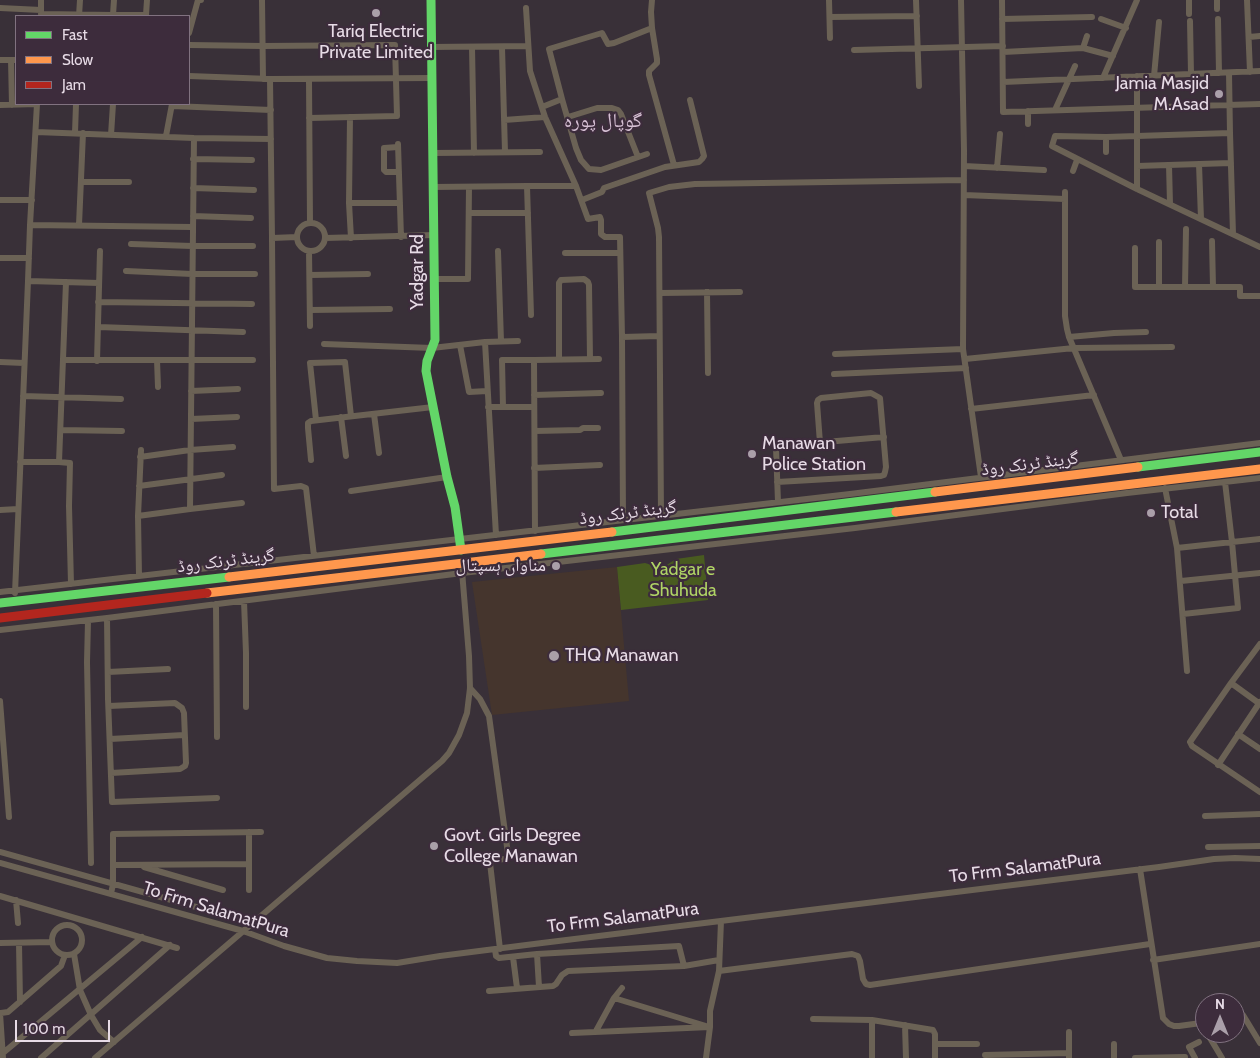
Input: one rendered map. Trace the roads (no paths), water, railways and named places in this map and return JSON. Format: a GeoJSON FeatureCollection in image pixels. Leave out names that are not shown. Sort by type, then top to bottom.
{"type":"FeatureCollection","features":[{"type":"Feature","properties":{"kind":"main road","name":"Yadgar Rd"},"geometry":{"type":"LineString","coordinates":[[431,0],[435,340],[427,361],[426,371],[447,477],[455,507],[461,550]]}},
{"type":"Feature","properties":{"kind":"main road","name":"گرینڈ ٹرنک روڈ"},"geometry":{"type":"LineString","coordinates":[[0,603],[461,550],[1260,452]]}},
{"type":"Feature","properties":{"kind":"main road","name":"گرینڈ ٹرنک روڈ"},"geometry":{"type":"LineString","coordinates":[[0,618],[461,563],[526,561],[659,540],[761,528],[1161,486],[1260,469]]}},
{"type":"Feature","properties":{"kind":"main road"},"geometry":{"type":"LineString","coordinates":[[657,526],[659,540]]}},
{"type":"Feature","properties":{"kind":"street"},"geometry":{"type":"LineString","coordinates":[[41,0],[41,13]]}},
{"type":"Feature","properties":{"kind":"street"},"geometry":{"type":"LineString","coordinates":[[79,15],[80,0]]}},
{"type":"Feature","properties":{"kind":"street"},"geometry":{"type":"LineString","coordinates":[[114,0],[116,15]]}},
{"type":"Feature","properties":{"kind":"street"},"geometry":{"type":"LineString","coordinates":[[0,8],[79,15],[146,15],[147,0]]}},
{"type":"Feature","properties":{"kind":"street"},"geometry":{"type":"LineString","coordinates":[[190,30],[199,0]]}},
{"type":"Feature","properties":{"kind":"street"},"geometry":{"type":"LineString","coordinates":[[262,0],[262,46],[271,110],[272,139],[274,489],[301,486],[306,488],[314,556]]}},
{"type":"Feature","properties":{"kind":"street"},"geometry":{"type":"LineString","coordinates":[[652,0],[652,28],[657,63],[649,70],[649,75],[674,165]]}},
{"type":"Feature","properties":{"kind":"street"},"geometry":{"type":"LineString","coordinates":[[829,0],[830,38]]}},
{"type":"Feature","properties":{"kind":"street"},"geometry":{"type":"LineString","coordinates":[[916,0],[919,86]]}},
{"type":"Feature","properties":{"kind":"street"},"geometry":{"type":"LineString","coordinates":[[961,0],[964,166],[963,349],[981,477]]}},
{"type":"Feature","properties":{"kind":"street"},"geometry":{"type":"LineString","coordinates":[[1002,0],[1003,112],[1260,104]]}},
{"type":"Feature","properties":{"kind":"street"},"geometry":{"type":"LineString","coordinates":[[1104,78],[1137,0]]}},
{"type":"Feature","properties":{"kind":"street"},"geometry":{"type":"LineString","coordinates":[[1189,0],[1191,74]]}},
{"type":"Feature","properties":{"kind":"street"},"geometry":{"type":"LineString","coordinates":[[1217,0],[1217,10]]}},
{"type":"Feature","properties":{"kind":"street"},"geometry":{"type":"LineString","coordinates":[[1247,0],[1250,72]]}},
{"type":"Feature","properties":{"kind":"street"},"geometry":{"type":"LineString","coordinates":[[526,8],[530,71],[545,117],[582,200],[588,220],[600,218],[601,234],[605,237],[620,237],[623,520]]}},
{"type":"Feature","properties":{"kind":"street"},"geometry":{"type":"LineString","coordinates":[[830,17],[917,16]]}},
{"type":"Feature","properties":{"kind":"street"},"geometry":{"type":"LineString","coordinates":[[1002,19],[1092,17]]}},
{"type":"Feature","properties":{"kind":"street"},"geometry":{"type":"LineString","coordinates":[[1101,19],[1126,28]]}},
{"type":"Feature","properties":{"kind":"street"},"geometry":{"type":"LineString","coordinates":[[1218,19],[1219,73]]}},
{"type":"Feature","properties":{"kind":"street"},"geometry":{"type":"LineString","coordinates":[[1154,76],[1159,22]]}},
{"type":"Feature","properties":{"kind":"street"},"geometry":{"type":"LineString","coordinates":[[647,154],[601,170],[589,169],[576,148],[549,49],[602,33],[608,44],[614,43],[652,28]]}},
{"type":"Feature","properties":{"kind":"street"},"geometry":{"type":"LineString","coordinates":[[1083,48],[1087,36]]}},
{"type":"Feature","properties":{"kind":"street"},"geometry":{"type":"LineString","coordinates":[[1249,37],[1260,36]]}},
{"type":"Feature","properties":{"kind":"street"},"geometry":{"type":"LineString","coordinates":[[190,46],[395,45],[397,116],[309,118]]}},
{"type":"Feature","properties":{"kind":"street"},"geometry":{"type":"LineString","coordinates":[[431,47],[528,46]]}},
{"type":"Feature","properties":{"kind":"street"},"geometry":{"type":"LineString","coordinates":[[472,47],[474,153]]}},
{"type":"Feature","properties":{"kind":"street"},"geometry":{"type":"LineString","coordinates":[[502,47],[505,152]]}},
{"type":"Feature","properties":{"kind":"street"},"geometry":{"type":"LineString","coordinates":[[854,50],[962,47],[1003,49],[1083,48],[1113,56]]}},
{"type":"Feature","properties":{"kind":"street"},"geometry":{"type":"LineString","coordinates":[[0,60],[14,60],[12,105]]}},
{"type":"Feature","properties":{"kind":"street"},"geometry":{"type":"LineString","coordinates":[[1055,110],[1075,66]]}},
{"type":"Feature","properties":{"kind":"street"},"geometry":{"type":"LineString","coordinates":[[1003,82],[1260,71]]}},
{"type":"Feature","properties":{"kind":"street"},"geometry":{"type":"LineString","coordinates":[[1229,72],[1233,234]]}},
{"type":"Feature","properties":{"kind":"street"},"geometry":{"type":"LineString","coordinates":[[190,76],[308,80],[432,78]]}},
{"type":"Feature","properties":{"kind":"street"},"geometry":{"type":"LineString","coordinates":[[1137,76],[1137,189]]}},
{"type":"Feature","properties":{"kind":"street"},"geometry":{"type":"LineString","coordinates":[[308,80],[310,223]]}},
{"type":"Feature","properties":{"kind":"street"},"geometry":{"type":"LineString","coordinates":[[542,107],[562,99]]}},
{"type":"Feature","properties":{"kind":"street"},"geometry":{"type":"LineString","coordinates":[[582,200],[602,192],[604,188],[665,167],[699,162],[704,156],[690,100]]}},
{"type":"Feature","properties":{"kind":"street"},"geometry":{"type":"LineString","coordinates":[[0,105],[15,105]]}},
{"type":"Feature","properties":{"kind":"street"},"geometry":{"type":"LineString","coordinates":[[16,601],[14,591],[37,105]]}},
{"type":"Feature","properties":{"kind":"street"},"geometry":{"type":"LineString","coordinates":[[76,105],[76,133]]}},
{"type":"Feature","properties":{"kind":"street"},"geometry":{"type":"LineString","coordinates":[[111,134],[113,105]]}},
{"type":"Feature","properties":{"kind":"street"},"geometry":{"type":"LineString","coordinates":[[166,136],[172,105],[271,110]]}},
{"type":"Feature","properties":{"kind":"street"},"geometry":{"type":"LineString","coordinates":[[568,117],[597,108],[618,110],[638,158]]}},
{"type":"Feature","properties":{"kind":"street"},"geometry":{"type":"LineString","coordinates":[[1028,111],[1028,124]]}},
{"type":"Feature","properties":{"kind":"street"},"geometry":{"type":"LineString","coordinates":[[350,117],[350,238]]}},
{"type":"Feature","properties":{"kind":"street"},"geometry":{"type":"LineString","coordinates":[[504,120],[545,117]]}},
{"type":"Feature","properties":{"kind":"street"},"geometry":{"type":"LineString","coordinates":[[36,132],[272,139]]}},
{"type":"Feature","properties":{"kind":"street"},"geometry":{"type":"LineString","coordinates":[[1230,133],[1055,136],[1052,146],[1077,160],[1260,247]]}},
{"type":"Feature","properties":{"kind":"street"},"geometry":{"type":"LineString","coordinates":[[79,225],[83,134]]}},
{"type":"Feature","properties":{"kind":"street"},"geometry":{"type":"LineString","coordinates":[[997,168],[1000,134]]}},
{"type":"Feature","properties":{"kind":"street"},"geometry":{"type":"LineString","coordinates":[[1106,136],[1106,152]]}},
{"type":"Feature","properties":{"kind":"street"},"geometry":{"type":"LineString","coordinates":[[190,509],[194,138]]}},
{"type":"Feature","properties":{"kind":"street"},"geometry":{"type":"LineString","coordinates":[[399,172],[386,172],[384,170],[384,148],[398,145],[399,172],[401,237]]}},
{"type":"Feature","properties":{"kind":"street"},"geometry":{"type":"LineString","coordinates":[[433,153],[540,152]]}},
{"type":"Feature","properties":{"kind":"street"},"geometry":{"type":"LineString","coordinates":[[193,159],[252,160]]}},
{"type":"Feature","properties":{"kind":"street"},"geometry":{"type":"LineString","coordinates":[[1073,171],[1077,160]]}},
{"type":"Feature","properties":{"kind":"street"},"geometry":{"type":"LineString","coordinates":[[1137,166],[1231,163]]}},
{"type":"Feature","properties":{"kind":"street"},"geometry":{"type":"LineString","coordinates":[[1199,164],[1201,219]]}},
{"type":"Feature","properties":{"kind":"street"},"geometry":{"type":"LineString","coordinates":[[1169,165],[1170,204]]}},
{"type":"Feature","properties":{"kind":"street"},"geometry":{"type":"LineString","coordinates":[[964,166],[1044,170]]}},
{"type":"Feature","properties":{"kind":"street"},"geometry":{"type":"LineString","coordinates":[[661,516],[658,228],[649,193],[669,187],[695,184],[964,180]]}},
{"type":"Feature","properties":{"kind":"street"},"geometry":{"type":"LineString","coordinates":[[81,182],[129,182]]}},
{"type":"Feature","properties":{"kind":"street"},"geometry":{"type":"LineString","coordinates":[[527,186],[531,316]]}},
{"type":"Feature","properties":{"kind":"street"},"geometry":{"type":"LineString","coordinates":[[433,187],[576,186]]}},
{"type":"Feature","properties":{"kind":"street"},"geometry":{"type":"LineString","coordinates":[[435,279],[468,279],[469,187]]}},
{"type":"Feature","properties":{"kind":"street"},"geometry":{"type":"LineString","coordinates":[[193,188],[254,190]]}},
{"type":"Feature","properties":{"kind":"street"},"geometry":{"type":"LineString","coordinates":[[964,196],[1065,196],[1067,329],[1121,460]]}},
{"type":"Feature","properties":{"kind":"street"},"geometry":{"type":"LineString","coordinates":[[0,200],[32,200]]}},
{"type":"Feature","properties":{"kind":"street"},"geometry":{"type":"LineString","coordinates":[[349,203],[400,203]]}},
{"type":"Feature","properties":{"kind":"street"},"geometry":{"type":"LineString","coordinates":[[468,213],[528,212]]}},
{"type":"Feature","properties":{"kind":"street"},"geometry":{"type":"LineString","coordinates":[[193,216],[251,218]]}},
{"type":"Feature","properties":{"kind":"street"},"geometry":{"type":"LineString","coordinates":[[310,223],[322,229],[325,238],[324,243],[318,249],[309,251],[299,245],[297,237],[299,229],[310,223]]}},
{"type":"Feature","properties":{"kind":"street"},"geometry":{"type":"LineString","coordinates":[[30,225],[192,227]]}},
{"type":"Feature","properties":{"kind":"street"},"geometry":{"type":"LineString","coordinates":[[1185,287],[1186,229]]}},
{"type":"Feature","properties":{"kind":"street"},"geometry":{"type":"LineString","coordinates":[[325,238],[434,235]]}},
{"type":"Feature","properties":{"kind":"street"},"geometry":{"type":"LineString","coordinates":[[272,238],[297,237]]}},
{"type":"Feature","properties":{"kind":"street"},"geometry":{"type":"LineString","coordinates":[[1212,241],[1213,287]]}},
{"type":"Feature","properties":{"kind":"street"},"geometry":{"type":"LineString","coordinates":[[1159,242],[1160,287]]}},
{"type":"Feature","properties":{"kind":"street"},"geometry":{"type":"LineString","coordinates":[[131,244],[253,246]]}},
{"type":"Feature","properties":{"kind":"street"},"geometry":{"type":"LineString","coordinates":[[1135,248],[1136,287],[1240,287],[1240,296],[1260,296]]}},
{"type":"Feature","properties":{"kind":"street"},"geometry":{"type":"LineString","coordinates":[[97,361],[100,251]]}},
{"type":"Feature","properties":{"kind":"street"},"geometry":{"type":"LineString","coordinates":[[309,251],[310,326]]}},
{"type":"Feature","properties":{"kind":"street"},"geometry":{"type":"LineString","coordinates":[[498,251],[501,341]]}},
{"type":"Feature","properties":{"kind":"street"},"geometry":{"type":"LineString","coordinates":[[565,252],[620,253]]}},
{"type":"Feature","properties":{"kind":"street"},"geometry":{"type":"LineString","coordinates":[[0,258],[29,258]]}},
{"type":"Feature","properties":{"kind":"street"},"geometry":{"type":"LineString","coordinates":[[126,271],[255,274]]}},
{"type":"Feature","properties":{"kind":"street"},"geometry":{"type":"LineString","coordinates":[[310,275],[368,274]]}},
{"type":"Feature","properties":{"kind":"street"},"geometry":{"type":"LineString","coordinates":[[559,359],[559,283],[561,280],[584,279],[589,285],[590,359]]}},
{"type":"Feature","properties":{"kind":"street"},"geometry":{"type":"LineString","coordinates":[[28,281],[99,283]]}},
{"type":"Feature","properties":{"kind":"street"},"geometry":{"type":"LineString","coordinates":[[59,462],[66,282]]}},
{"type":"Feature","properties":{"kind":"street"},"geometry":{"type":"LineString","coordinates":[[707,292],[708,373]]}},
{"type":"Feature","properties":{"kind":"street"},"geometry":{"type":"LineString","coordinates":[[660,293],[740,292]]}},
{"type":"Feature","properties":{"kind":"street"},"geometry":{"type":"LineString","coordinates":[[98,302],[252,304]]}},
{"type":"Feature","properties":{"kind":"street"},"geometry":{"type":"LineString","coordinates":[[310,310],[390,309]]}},
{"type":"Feature","properties":{"kind":"street"},"geometry":{"type":"LineString","coordinates":[[98,327],[243,332]]}},
{"type":"Feature","properties":{"kind":"street"},"geometry":{"type":"LineString","coordinates":[[1069,337],[1146,332]]}},
{"type":"Feature","properties":{"kind":"street"},"geometry":{"type":"LineString","coordinates":[[622,337],[659,336]]}},
{"type":"Feature","properties":{"kind":"street"},"geometry":{"type":"LineString","coordinates":[[324,344],[432,348],[518,340]]}},
{"type":"Feature","properties":{"kind":"street"},"geometry":{"type":"LineString","coordinates":[[485,342],[496,535]]}},
{"type":"Feature","properties":{"kind":"street"},"geometry":{"type":"LineString","coordinates":[[460,345],[468,392],[488,392]]}},
{"type":"Feature","properties":{"kind":"street"},"geometry":{"type":"LineString","coordinates":[[965,359],[1074,348],[1172,347]]}},
{"type":"Feature","properties":{"kind":"street"},"geometry":{"type":"LineString","coordinates":[[835,354],[963,349]]}},
{"type":"Feature","properties":{"kind":"street"},"geometry":{"type":"LineString","coordinates":[[504,407],[502,360],[599,359]]}},
{"type":"Feature","properties":{"kind":"street"},"geometry":{"type":"LineString","coordinates":[[63,360],[253,360]]}},
{"type":"Feature","properties":{"kind":"street"},"geometry":{"type":"LineString","coordinates":[[157,360],[158,386]]}},
{"type":"Feature","properties":{"kind":"street"},"geometry":{"type":"LineString","coordinates":[[534,360],[535,531]]}},
{"type":"Feature","properties":{"kind":"street"},"geometry":{"type":"LineString","coordinates":[[0,362],[24,363]]}},
{"type":"Feature","properties":{"kind":"street"},"geometry":{"type":"LineString","coordinates":[[316,420],[310,363],[345,362],[351,416]]}},
{"type":"Feature","properties":{"kind":"street"},"geometry":{"type":"LineString","coordinates":[[834,374],[966,368]]}},
{"type":"Feature","properties":{"kind":"street"},"geometry":{"type":"LineString","coordinates":[[191,391],[238,389]]}},
{"type":"Feature","properties":{"kind":"street"},"geometry":{"type":"LineString","coordinates":[[534,394],[601,393]]}},
{"type":"Feature","properties":{"kind":"street"},"geometry":{"type":"LineString","coordinates":[[777,482],[880,476],[884,474],[886,470],[884,437],[881,400],[879,396],[869,393],[821,398],[818,400],[820,443]]}},
{"type":"Feature","properties":{"kind":"street"},"geometry":{"type":"LineString","coordinates":[[972,409],[1094,395]]}},
{"type":"Feature","properties":{"kind":"street"},"geometry":{"type":"LineString","coordinates":[[23,396],[121,399]]}},
{"type":"Feature","properties":{"kind":"street"},"geometry":{"type":"LineString","coordinates":[[488,407],[534,407]]}},
{"type":"Feature","properties":{"kind":"street"},"geometry":{"type":"LineString","coordinates":[[311,460],[308,423],[311,421],[433,408]]}},
{"type":"Feature","properties":{"kind":"street"},"geometry":{"type":"LineString","coordinates":[[374,414],[379,453]]}},
{"type":"Feature","properties":{"kind":"street"},"geometry":{"type":"LineString","coordinates":[[190,419],[237,417]]}},
{"type":"Feature","properties":{"kind":"street"},"geometry":{"type":"LineString","coordinates":[[341,417],[346,456]]}},
{"type":"Feature","properties":{"kind":"street"},"geometry":{"type":"LineString","coordinates":[[535,431],[598,428]]}},
{"type":"Feature","properties":{"kind":"street"},"geometry":{"type":"LineString","coordinates":[[60,430],[122,431]]}},
{"type":"Feature","properties":{"kind":"street"},"geometry":{"type":"LineString","coordinates":[[778,502],[776,448],[778,446],[884,437]]}},
{"type":"Feature","properties":{"kind":"street"},"geometry":{"type":"LineString","coordinates":[[0,592],[535,531],[1260,443]]}},
{"type":"Feature","properties":{"kind":"street"},"geometry":{"type":"LineString","coordinates":[[139,576],[140,454],[233,447]]}},
{"type":"Feature","properties":{"kind":"street"},"geometry":{"type":"LineString","coordinates":[[20,462],[70,463],[71,584]]}},
{"type":"Feature","properties":{"kind":"street"},"geometry":{"type":"LineString","coordinates":[[534,468],[600,465]]}},
{"type":"Feature","properties":{"kind":"street"},"geometry":{"type":"LineString","coordinates":[[139,486],[222,475]]}},
{"type":"Feature","properties":{"kind":"street"},"geometry":{"type":"LineString","coordinates":[[351,491],[447,477]]}},
{"type":"Feature","properties":{"kind":"street"},"geometry":{"type":"LineString","coordinates":[[1187,672],[1177,548],[1161,486],[1260,478]]}},
{"type":"Feature","properties":{"kind":"street"},"geometry":{"type":"LineString","coordinates":[[1182,614],[1238,608],[1225,482]]}},
{"type":"Feature","properties":{"kind":"street"},"geometry":{"type":"LineString","coordinates":[[0,630],[88,621],[462,573],[526,561],[762,539],[855,528],[1126,489]]}},
{"type":"Feature","properties":{"kind":"street"},"geometry":{"type":"LineString","coordinates":[[138,516],[242,503]]}},
{"type":"Feature","properties":{"kind":"street"},"geometry":{"type":"LineString","coordinates":[[0,510],[18,509]]}},
{"type":"Feature","properties":{"kind":"street"},"geometry":{"type":"LineString","coordinates":[[761,528],[762,539]]}},
{"type":"Feature","properties":{"kind":"street"},"geometry":{"type":"LineString","coordinates":[[1177,548],[1260,540]]}},
{"type":"Feature","properties":{"kind":"street"},"geometry":{"type":"LineString","coordinates":[[95,1058],[449,753],[459,735],[467,713],[470,688],[470,656],[461,563]]}},
{"type":"Feature","properties":{"kind":"street"},"geometry":{"type":"LineString","coordinates":[[1181,580],[1260,573]]}},
{"type":"Feature","properties":{"kind":"street"},"geometry":{"type":"LineString","coordinates":[[244,601],[246,707]]}},
{"type":"Feature","properties":{"kind":"street"},"geometry":{"type":"LineString","coordinates":[[216,604],[217,737]]}},
{"type":"Feature","properties":{"kind":"street"},"geometry":{"type":"LineString","coordinates":[[107,618],[112,802],[217,798]]}},
{"type":"Feature","properties":{"kind":"street"},"geometry":{"type":"LineString","coordinates":[[88,621],[87,662],[91,863]]}},
{"type":"Feature","properties":{"kind":"street"},"geometry":{"type":"LineString","coordinates":[[1260,644],[1190,742],[1192,746],[1260,792]]}},
{"type":"Feature","properties":{"kind":"street"},"geometry":{"type":"LineString","coordinates":[[108,672],[168,669]]}},
{"type":"Feature","properties":{"kind":"street"},"geometry":{"type":"LineString","coordinates":[[1218,764],[1260,703],[1231,683]]}},
{"type":"Feature","properties":{"kind":"street"},"geometry":{"type":"LineString","coordinates":[[470,688],[480,699],[489,716],[508,854],[508,857],[505,859],[493,860],[490,863],[498,949],[497,957],[679,946],[684,966]]}},
{"type":"Feature","properties":{"kind":"street"},"geometry":{"type":"LineString","coordinates":[[0,701],[9,817]]}},
{"type":"Feature","properties":{"kind":"street"},"geometry":{"type":"LineString","coordinates":[[109,706],[175,703],[182,708],[184,714],[186,763],[180,769],[111,773]]}},
{"type":"Feature","properties":{"kind":"street"},"geometry":{"type":"LineString","coordinates":[[1238,734],[1260,749]]}},
{"type":"Feature","properties":{"kind":"street"},"geometry":{"type":"LineString","coordinates":[[110,739],[184,735]]}},
{"type":"Feature","properties":{"kind":"street"},"geometry":{"type":"LineString","coordinates":[[1204,816],[1260,814]]}},
{"type":"Feature","properties":{"kind":"street"},"geometry":{"type":"LineString","coordinates":[[249,832],[249,890]]}},
{"type":"Feature","properties":{"kind":"street"},"geometry":{"type":"LineString","coordinates":[[111,894],[113,884],[113,834],[261,832]]}},
{"type":"Feature","properties":{"kind":"street"},"geometry":{"type":"LineString","coordinates":[[1208,847],[1260,846]]}},
{"type":"Feature","properties":{"kind":"street"},"geometry":{"type":"LineString","coordinates":[[0,852],[253,923]]}},
{"type":"Feature","properties":{"kind":"street","name":"To Frm SalamatPura"},"geometry":{"type":"LineString","coordinates":[[0,863],[243,931],[284,946],[327,958],[397,963],[440,956],[1214,859],[1260,859]]}},
{"type":"Feature","properties":{"kind":"street"},"geometry":{"type":"LineString","coordinates":[[136,864],[222,890]]}},
{"type":"Feature","properties":{"kind":"street"},"geometry":{"type":"LineString","coordinates":[[112,865],[249,864]]}},
{"type":"Feature","properties":{"kind":"street"},"geometry":{"type":"LineString","coordinates":[[1140,869],[1150,944],[1163,1018],[1174,1026],[1195,1024]]}},
{"type":"Feature","properties":{"kind":"street"},"geometry":{"type":"LineString","coordinates":[[0,896],[174,946],[41,1058]]}},
{"type":"Feature","properties":{"kind":"street"},"geometry":{"type":"LineString","coordinates":[[16,900],[18,923]]}},
{"type":"Feature","properties":{"kind":"street"},"geometry":{"type":"LineString","coordinates":[[72,926],[74,917]]}},
{"type":"Feature","properties":{"kind":"street"},"geometry":{"type":"LineString","coordinates":[[706,1058],[710,1011],[718,971],[721,921]]}},
{"type":"Feature","properties":{"kind":"street"},"geometry":{"type":"LineString","coordinates":[[63,926],[72,926],[78,930],[82,937],[82,945],[74,954],[65,956],[55,950],[52,942],[53,934],[63,926]]}},
{"type":"Feature","properties":{"kind":"street"},"geometry":{"type":"LineString","coordinates":[[3,1056],[142,937]]}},
{"type":"Feature","properties":{"kind":"street"},"geometry":{"type":"LineString","coordinates":[[0,943],[52,942]]}},
{"type":"Feature","properties":{"kind":"street"},"geometry":{"type":"LineString","coordinates":[[19,943],[20,1002]]}},
{"type":"Feature","properties":{"kind":"street"},"geometry":{"type":"LineString","coordinates":[[718,971],[852,954],[858,956],[863,979],[866,984],[870,985],[1150,944]]}},
{"type":"Feature","properties":{"kind":"street"},"geometry":{"type":"LineString","coordinates":[[1153,960],[1260,944]]}},
{"type":"Feature","properties":{"kind":"street"},"geometry":{"type":"LineString","coordinates":[[74,954],[80,990],[91,1015],[100,1030],[114,1042]]}},
{"type":"Feature","properties":{"kind":"street"},"geometry":{"type":"LineString","coordinates":[[537,954],[539,987]]}},
{"type":"Feature","properties":{"kind":"street"},"geometry":{"type":"LineString","coordinates":[[3,1056],[0,1013],[8,1012],[20,1002],[61,966],[65,956]]}},
{"type":"Feature","properties":{"kind":"street"},"geometry":{"type":"LineString","coordinates":[[513,956],[517,988]]}},
{"type":"Feature","properties":{"kind":"street"},"geometry":{"type":"LineString","coordinates":[[489,991],[553,986],[562,974],[568,972],[684,966],[719,960]]}},
{"type":"Feature","properties":{"kind":"street"},"geometry":{"type":"LineString","coordinates":[[596,1031],[614,998],[622,988]]}},
{"type":"Feature","properties":{"kind":"street"},"geometry":{"type":"LineString","coordinates":[[614,998],[710,1027]]}},
{"type":"Feature","properties":{"kind":"street"},"geometry":{"type":"LineString","coordinates":[[1245,1017],[1260,1043]]}},
{"type":"Feature","properties":{"kind":"street"},"geometry":{"type":"LineString","coordinates":[[813,1019],[872,1020],[933,1030],[935,1032],[935,1058]]}},
{"type":"Feature","properties":{"kind":"street"},"geometry":{"type":"LineString","coordinates":[[872,1020],[872,1058]]}},
{"type":"Feature","properties":{"kind":"street"},"geometry":{"type":"LineString","coordinates":[[904,1026],[906,1058]]}},
{"type":"Feature","properties":{"kind":"street"},"geometry":{"type":"LineString","coordinates":[[572,1033],[710,1027]]}},
{"type":"Feature","properties":{"kind":"street"},"geometry":{"type":"LineString","coordinates":[[985,1055],[1068,1056],[1069,1032]]}},
{"type":"Feature","properties":{"kind":"street"},"geometry":{"type":"LineString","coordinates":[[1195,1058],[1189,1047],[1197,1043]]}},
{"type":"Feature","properties":{"kind":"street"},"geometry":{"type":"LineString","coordinates":[[1213,1043],[1222,1058]]}},
{"type":"Feature","properties":{"kind":"street"},"geometry":{"type":"LineString","coordinates":[[935,1044],[977,1044]]}},
{"type":"Feature","properties":{"kind":"street"},"geometry":{"type":"LineString","coordinates":[[1114,1044],[1114,1058]]}},
{"type":"Feature","properties":{"kind":"street"},"geometry":{"type":"LineString","coordinates":[[1135,1058],[1186,1057]]}},
{"type":"Feature","properties":{"kind":"place","name":"Tariq Electric Private Limited"},"geometry":{"type":"Point","coordinates":[376,13]}},
{"type":"Feature","properties":{"kind":"place","name":"Jamia Masjid M.Asad"},"geometry":{"type":"Point","coordinates":[1219,94]}},
{"type":"Feature","properties":{"kind":"place","name":"Manawan Police Station"},"geometry":{"type":"Point","coordinates":[752,454]}},
{"type":"Feature","properties":{"kind":"place","name":"Total"},"geometry":{"type":"Point","coordinates":[1151,513]}},
{"type":"Feature","properties":{"kind":"place","name":"مناواں ہسپتال"},"geometry":{"type":"Point","coordinates":[556,566]}},
{"type":"Feature","properties":{"kind":"place","name":"THQ Manawan"},"geometry":{"type":"Point","coordinates":[554,656]}},
{"type":"Feature","properties":{"kind":"place","name":"Govt. Girls Degree College Manawan"},"geometry":{"type":"Point","coordinates":[434,846]}},
{"type":"Feature","properties":{"kind":"district","name":"گوپال پورہ"},"geometry":{"type":"Point","coordinates":[603,121]}},
{"type":"Feature","properties":{"kind":"park label","name":"Yadgar e Shuhuda"},"geometry":{"type":"Point","coordinates":[683,580]}}]}
